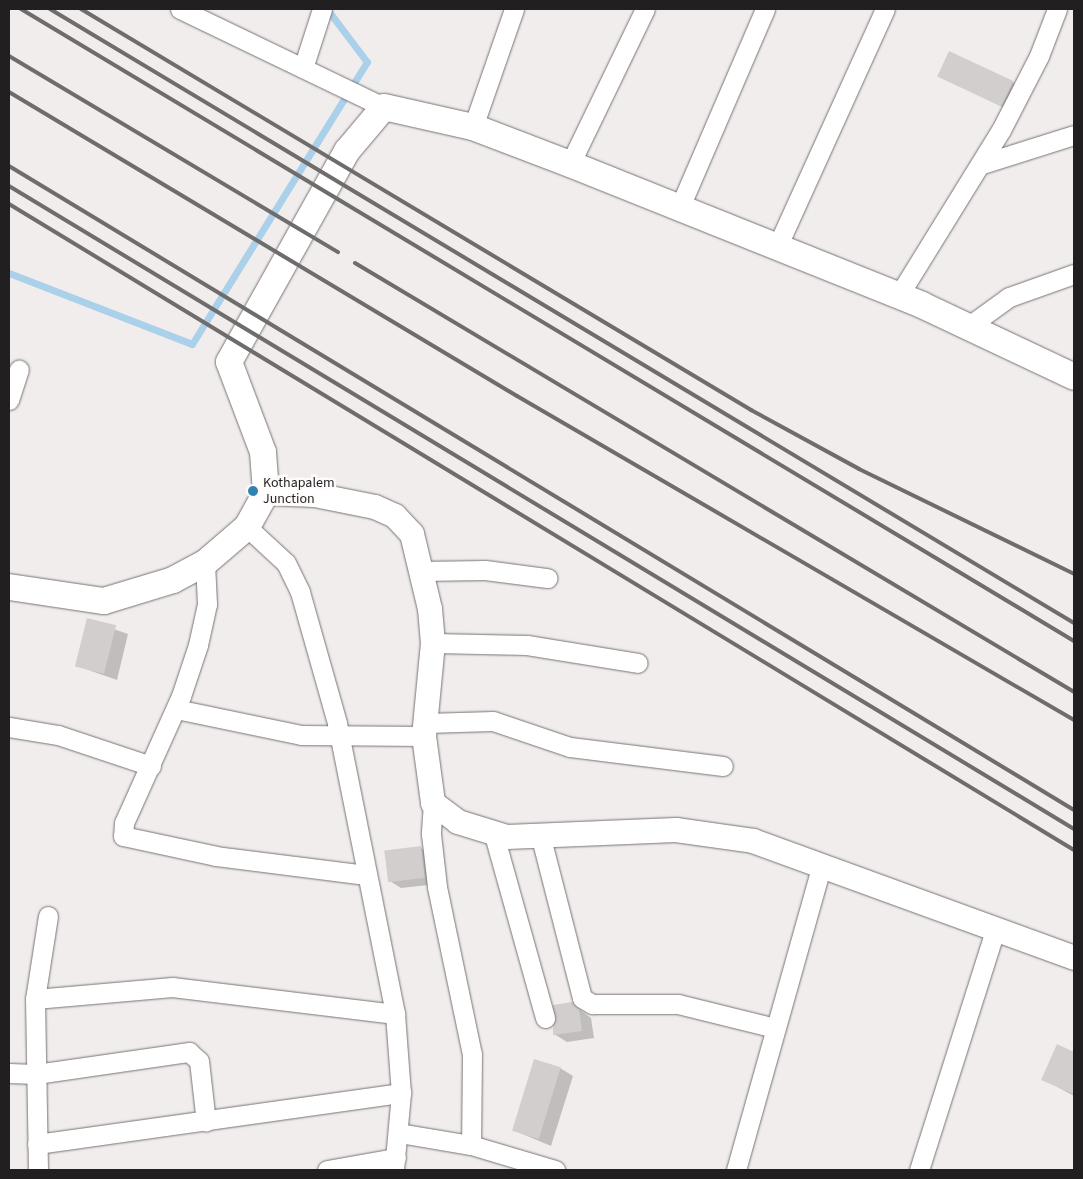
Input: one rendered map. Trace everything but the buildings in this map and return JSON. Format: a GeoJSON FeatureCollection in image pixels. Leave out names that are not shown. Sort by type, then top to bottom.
{"type":"FeatureCollection","features":[{"type":"Feature","properties":{"kind":"main road"},"geometry":{"type":"LineString","coordinates":[[9,587],[104,601],[173,580],[205,563],[247,528],[266,493],[254,421],[229,362],[347,151],[384,107],[473,127],[570,164],[899,295],[969,326],[1074,377]]}},
{"type":"Feature","properties":{"kind":"street"},"geometry":{"type":"LineString","coordinates":[[180,9],[384,107]]}},
{"type":"Feature","properties":{"kind":"street"},"geometry":{"type":"LineString","coordinates":[[303,68],[322,9]]}},
{"type":"Feature","properties":{"kind":"street"},"geometry":{"type":"LineString","coordinates":[[473,127],[514,9]]}},
{"type":"Feature","properties":{"kind":"street"},"geometry":{"type":"LineString","coordinates":[[570,164],[645,9]]}},
{"type":"Feature","properties":{"kind":"street"},"geometry":{"type":"LineString","coordinates":[[679,208],[765,9]]}},
{"type":"Feature","properties":{"kind":"street"},"geometry":{"type":"LineString","coordinates":[[777,247],[885,9]]}},
{"type":"Feature","properties":{"kind":"street"},"geometry":{"type":"LineString","coordinates":[[899,295],[982,164],[1039,56],[1057,9]]}},
{"type":"Feature","properties":{"kind":"street"},"geometry":{"type":"LineString","coordinates":[[982,164],[1074,135]]}},
{"type":"Feature","properties":{"kind":"street"},"geometry":{"type":"LineString","coordinates":[[969,326],[1008,298],[1074,274]]}},
{"type":"Feature","properties":{"kind":"street"},"geometry":{"type":"LineString","coordinates":[[9,400],[19,370]]}},
{"type":"Feature","properties":{"kind":"street"},"geometry":{"type":"LineString","coordinates":[[266,493],[315,495],[375,507],[395,516],[412,534],[422,571],[433,643],[425,730],[433,803],[430,834],[437,886],[472,1054],[471,1145]]}},
{"type":"Feature","properties":{"kind":"street"},"geometry":{"type":"LineString","coordinates":[[247,528],[286,563],[300,592],[313,627],[340,737],[395,1014],[402,1093],[395,1164],[327,1170]]}},
{"type":"Feature","properties":{"kind":"street"},"geometry":{"type":"LineString","coordinates":[[205,563],[207,604],[176,709],[124,823],[126,840],[367,875]]}},
{"type":"Feature","properties":{"kind":"street"},"geometry":{"type":"LineString","coordinates":[[422,571],[485,570],[547,578]]}},
{"type":"Feature","properties":{"kind":"street"},"geometry":{"type":"LineString","coordinates":[[433,643],[527,645],[638,663]]}},
{"type":"Feature","properties":{"kind":"street"},"geometry":{"type":"LineString","coordinates":[[176,709],[266,729],[340,737],[425,730],[493,721],[570,746],[723,766]]}},
{"type":"Feature","properties":{"kind":"street"},"geometry":{"type":"LineString","coordinates":[[9,727],[58,735],[151,766]]}},
{"type":"Feature","properties":{"kind":"street"},"geometry":{"type":"LineString","coordinates":[[433,803],[458,822],[494,835],[541,838],[614,832],[707,832],[753,841],[822,864],[1074,958]]}},
{"type":"Feature","properties":{"kind":"street"},"geometry":{"type":"LineString","coordinates":[[494,835],[545,1018]]}},
{"type":"Feature","properties":{"kind":"street"},"geometry":{"type":"LineString","coordinates":[[541,838],[582,998],[592,1004],[678,1004],[775,1028]]}},
{"type":"Feature","properties":{"kind":"street"},"geometry":{"type":"LineString","coordinates":[[736,1170],[822,864]]}},
{"type":"Feature","properties":{"kind":"street"},"geometry":{"type":"LineString","coordinates":[[38,1170],[35,1000],[48,916]]}},
{"type":"Feature","properties":{"kind":"street"},"geometry":{"type":"LineString","coordinates":[[919,1170],[995,930]]}},
{"type":"Feature","properties":{"kind":"street"},"geometry":{"type":"LineString","coordinates":[[35,1000],[172,987],[395,1014]]}},
{"type":"Feature","properties":{"kind":"street"},"geometry":{"type":"LineString","coordinates":[[9,1073],[36,1074],[189,1052],[200,1061],[206,1122]]}},
{"type":"Feature","properties":{"kind":"street"},"geometry":{"type":"LineString","coordinates":[[37,1144],[206,1122],[402,1093]]}},
{"type":"Feature","properties":{"kind":"street"},"geometry":{"type":"LineString","coordinates":[[399,1133],[471,1145],[555,1170]]}},
{"type":"Feature","properties":{"kind":"waterway"},"geometry":{"type":"LineString","coordinates":[[9,273],[192,344],[367,62],[327,9]]}},
{"type":"Feature","properties":{"kind":"railway"},"geometry":{"type":"LineString","coordinates":[[21,9],[1074,641]]}},
{"type":"Feature","properties":{"kind":"railway"},"geometry":{"type":"LineString","coordinates":[[50,9],[1074,623]]}},
{"type":"Feature","properties":{"kind":"railway"},"geometry":{"type":"LineString","coordinates":[[81,9],[751,410],[859,469],[1074,574]]}},
{"type":"Feature","properties":{"kind":"railway"},"geometry":{"type":"LineString","coordinates":[[9,56],[338,252]]}},
{"type":"Feature","properties":{"kind":"railway"},"geometry":{"type":"LineString","coordinates":[[9,92],[517,396],[1074,720]]}},
{"type":"Feature","properties":{"kind":"railway"},"geometry":{"type":"LineString","coordinates":[[9,166],[1074,810]]}},
{"type":"Feature","properties":{"kind":"railway"},"geometry":{"type":"LineString","coordinates":[[9,186],[1074,829]]}},
{"type":"Feature","properties":{"kind":"railway"},"geometry":{"type":"LineString","coordinates":[[9,204],[1074,850]]}},
{"type":"Feature","properties":{"kind":"railway"},"geometry":{"type":"LineString","coordinates":[[355,263],[1074,692]]}},
{"type":"Feature","properties":{"kind":"place","name":"Kothapalem Junction"},"geometry":{"type":"Point","coordinates":[253,491]}}]}
